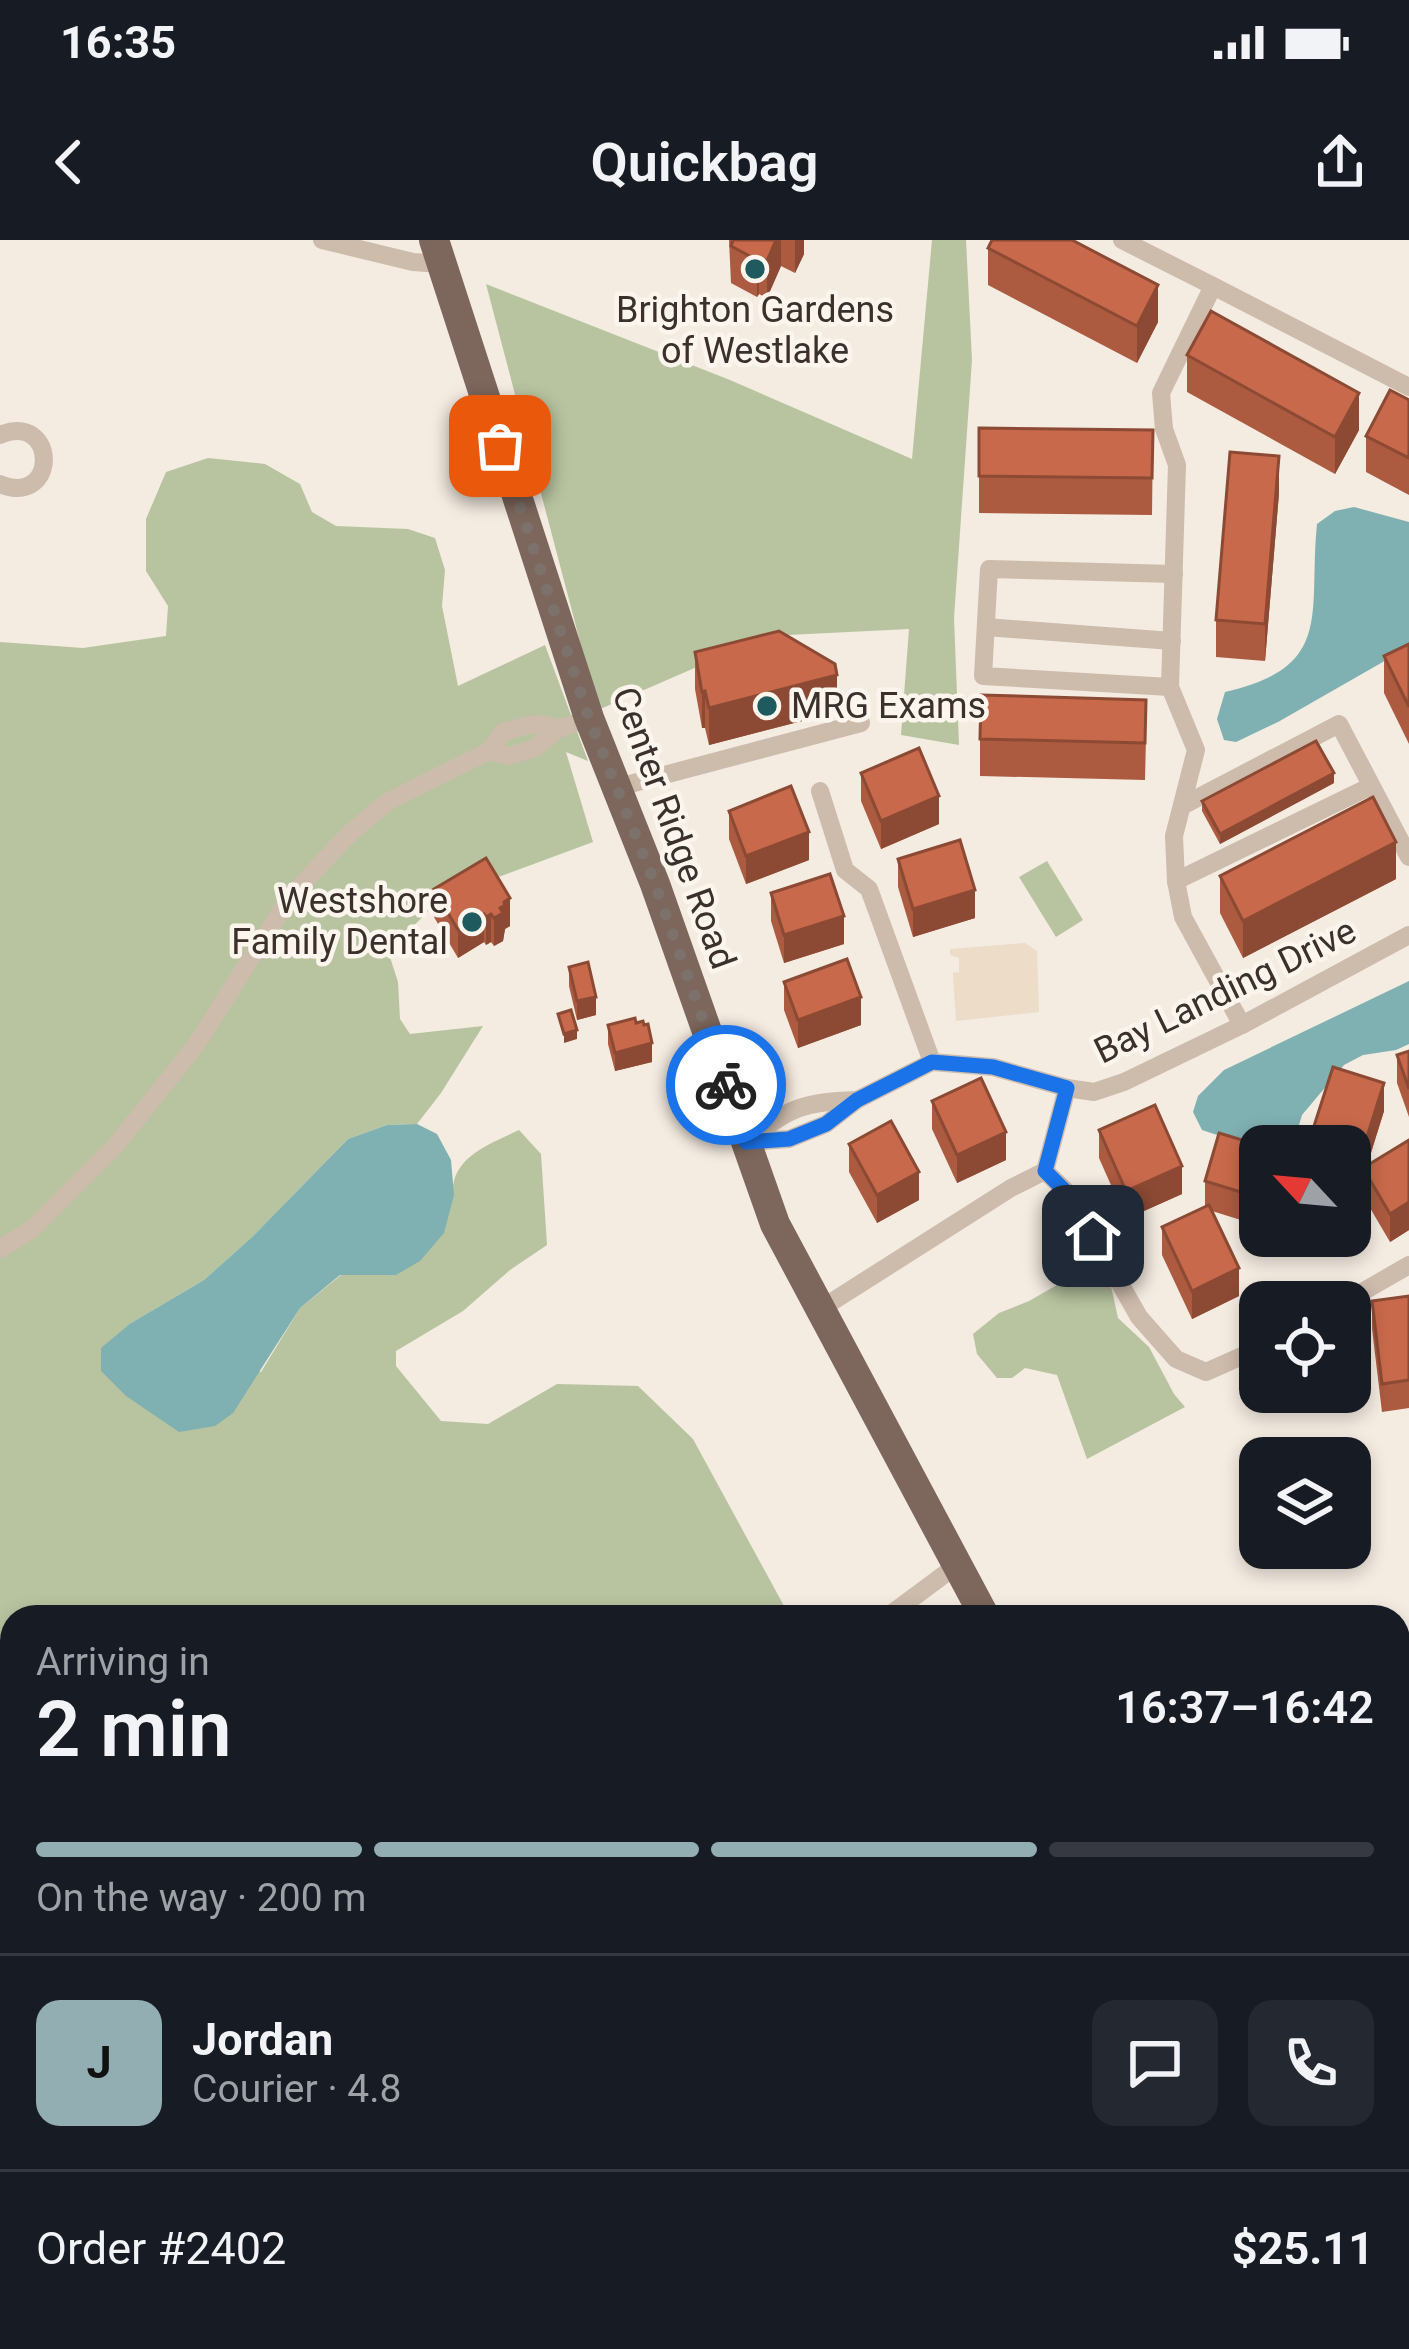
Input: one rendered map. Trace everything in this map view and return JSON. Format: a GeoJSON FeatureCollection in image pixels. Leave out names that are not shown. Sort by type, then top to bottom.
{"type":"FeatureCollection","features":[{"type":"Feature","properties":{"kind":"main road","name":"Center Ridge Road"},"geometry":{"type":"LineString","coordinates":[[437,252],[589,718],[655,884],[775,1223],[979,1605]]}},
{"type":"Feature","properties":{"kind":"street"},"geometry":{"type":"LineString","coordinates":[[322,240],[413,262],[437,252]]}},
{"type":"Feature","properties":{"kind":"street"},"geometry":{"type":"LineString","coordinates":[[1123,240],[1409,387]]}},
{"type":"Feature","properties":{"kind":"street"},"geometry":{"type":"LineString","coordinates":[[1214,286],[1161,393],[1165,428],[1177,465],[1170,687],[1196,750],[1174,836],[1183,917],[1242,1025]]}},
{"type":"Feature","properties":{"kind":"street"},"geometry":{"type":"LineString","coordinates":[[0,435],[10,431],[29,434],[45,457],[41,475],[27,487],[0,484]]}},
{"type":"Feature","properties":{"kind":"street"},"geometry":{"type":"LineString","coordinates":[[1170,687],[982,676],[989,569],[1174,574]]}},
{"type":"Feature","properties":{"kind":"street"},"geometry":{"type":"LineString","coordinates":[[986,626],[1172,641]]}},
{"type":"Feature","properties":{"kind":"street"},"geometry":{"type":"LineString","coordinates":[[0,1249],[32,1228],[116,1145],[196,1045],[289,898],[349,834],[387,802],[489,751],[508,756],[535,748],[558,729],[589,718]]}},
{"type":"Feature","properties":{"kind":"street"},"geometry":{"type":"LineString","coordinates":[[615,788],[861,723]]}},
{"type":"Feature","properties":{"kind":"street"},"geometry":{"type":"LineString","coordinates":[[1182,806],[1340,724],[1409,857]]}},
{"type":"Feature","properties":{"kind":"street"},"geometry":{"type":"LineString","coordinates":[[1176,881],[1372,786]]}},
{"type":"Feature","properties":{"kind":"street"},"geometry":{"type":"LineString","coordinates":[[746,1142],[776,1118],[812,1102],[857,1100],[932,1062],[869,889],[845,870],[820,791]]}},
{"type":"Feature","properties":{"kind":"street","name":"Bay Landing Drive"},"geometry":{"type":"LineString","coordinates":[[932,1062],[993,1067],[1094,1092],[1242,1025],[1409,935]]}},
{"type":"Feature","properties":{"kind":"street","name":"Bay Landing Drive"},"geometry":{"type":"LineString","coordinates":[[1045,1171],[1067,1088]]}},
{"type":"Feature","properties":{"kind":"street"},"geometry":{"type":"LineString","coordinates":[[819,1310],[1045,1171],[1070,1196],[1139,1317],[1176,1359],[1206,1372],[1239,1357]]}},
{"type":"Feature","properties":{"kind":"street"},"geometry":{"type":"LineString","coordinates":[[1371,1287],[1409,1264]]}},
{"type":"Feature","properties":{"kind":"street"},"geometry":{"type":"LineString","coordinates":[[903,1605],[957,1565]]}},
{"type":"Feature","properties":{"kind":"green space"},"geometry":{"type":"Polygon","coordinates":[[[932,240],[966,240],[972,360],[954,618],[959,745],[901,735],[909,629],[768,636],[598,710],[486,284],[730,380],[912,459],[932,240]]]}},
{"type":"Feature","properties":{"kind":"green space"},"geometry":{"type":"Polygon","coordinates":[[[208,458],[265,464],[300,484],[312,512],[336,526],[408,529],[435,538],[445,570],[442,606],[458,686],[545,645],[588,761],[566,752],[593,842],[442,898],[388,951],[398,982],[400,1019],[410,1034],[483,1026],[441,1093],[417,1124],[387,1125],[348,1139],[204,1280],[131,1323],[261,1372],[300,1308],[453,1195],[458,1171],[474,1153],[519,1130],[541,1154],[547,1245],[463,1311],[396,1351],[396,1366],[441,1421],[488,1424],[557,1384],[638,1386],[693,1439],[783,1605],[0,1605],[0,642],[83,648],[166,636],[168,606],[146,571],[146,519],[166,472],[208,458]]]}},
{"type":"Feature","properties":{"kind":"green space"},"geometry":{"type":"Polygon","coordinates":[[[1047,861],[1083,920],[1056,937],[1019,877],[1047,861]]]}},
{"type":"Feature","properties":{"kind":"green space"},"geometry":{"type":"Polygon","coordinates":[[[1102,1267],[1118,1318],[1149,1347],[1185,1407],[1087,1459],[1057,1375],[1025,1368],[1012,1378],[997,1378],[977,1354],[973,1334],[999,1313],[1078,1273],[1102,1267]]]}},
{"type":"Feature","properties":{"kind":"shaded area"},"geometry":{"type":"Polygon","coordinates":[[[1025,943],[1037,951],[1039,1012],[956,1021],[953,973],[959,972],[959,958],[950,955],[950,949],[1025,943]]]}},
{"type":"Feature","properties":{"kind":"water"},"geometry":{"type":"Polygon","coordinates":[[[1354,507],[1409,522],[1409,647],[1278,722],[1236,742],[1224,740],[1217,719],[1225,692],[1285,668],[1300,652],[1309,632],[1317,524],[1335,511],[1354,507]]]}},
{"type":"Feature","properties":{"kind":"water"},"geometry":{"type":"Polygon","coordinates":[[[1409,981],[1409,1044],[1363,1055],[1344,1065],[1302,1115],[1299,1125],[1239,1125],[1239,1142],[1202,1130],[1193,1112],[1198,1096],[1224,1070],[1409,981]]]}},
{"type":"Feature","properties":{"kind":"water"},"geometry":{"type":"Polygon","coordinates":[[[417,1124],[437,1134],[451,1160],[454,1195],[444,1233],[420,1261],[396,1275],[340,1275],[300,1308],[233,1413],[215,1426],[179,1432],[126,1396],[101,1371],[101,1348],[131,1323],[204,1280],[348,1139],[387,1125],[417,1124]]]}},
{"type":"Feature","properties":{"kind":"building"},"geometry":{"type":"Polygon","coordinates":[[[733,240],[776,240],[767,261],[731,246],[733,240]]]}},
{"type":"Feature","properties":{"kind":"building"},"geometry":{"type":"Polygon","coordinates":[[[992,240],[1072,240],[1158,285],[1137,326],[988,248],[992,240]]]}},
{"type":"Feature","properties":{"kind":"building"},"geometry":{"type":"Polygon","coordinates":[[[1211,311],[1359,393],[1335,437],[1187,355],[1211,311]]]}},
{"type":"Feature","properties":{"kind":"building"},"geometry":{"type":"Polygon","coordinates":[[[1390,390],[1409,400],[1409,458],[1366,436],[1390,390]]]}},
{"type":"Feature","properties":{"kind":"building"},"geometry":{"type":"Polygon","coordinates":[[[979,428],[1153,430],[1152,478],[979,476],[979,428]]]}},
{"type":"Feature","properties":{"kind":"building"},"geometry":{"type":"Polygon","coordinates":[[[1230,452],[1279,456],[1265,624],[1216,620],[1230,452]]]}},
{"type":"Feature","properties":{"kind":"building"},"geometry":{"type":"Polygon","coordinates":[[[779,631],[835,664],[837,675],[709,708],[695,652],[779,631]]]}},
{"type":"Feature","properties":{"kind":"building"},"geometry":{"type":"Polygon","coordinates":[[[1409,644],[1409,707],[1384,656],[1409,644]]]}},
{"type":"Feature","properties":{"kind":"building"},"geometry":{"type":"Polygon","coordinates":[[[981,695],[1146,700],[1145,743],[980,739],[981,695]]]}},
{"type":"Feature","properties":{"kind":"building"},"geometry":{"type":"Polygon","coordinates":[[[1316,741],[1334,773],[1220,834],[1202,801],[1316,741]]]}},
{"type":"Feature","properties":{"kind":"building"},"geometry":{"type":"Polygon","coordinates":[[[919,748],[939,796],[881,821],[861,773],[919,748]]]}},
{"type":"Feature","properties":{"kind":"building"},"geometry":{"type":"Polygon","coordinates":[[[791,786],[809,832],[746,856],[729,811],[791,786]]]}},
{"type":"Feature","properties":{"kind":"building"},"geometry":{"type":"Polygon","coordinates":[[[1373,797],[1396,842],[1243,921],[1220,876],[1373,797]]]}},
{"type":"Feature","properties":{"kind":"building"},"geometry":{"type":"Polygon","coordinates":[[[960,840],[975,890],[913,909],[898,859],[960,840]]]}},
{"type":"Feature","properties":{"kind":"building"},"geometry":{"type":"Polygon","coordinates":[[[486,858],[510,898],[500,908],[503,913],[494,918],[484,914],[458,930],[434,889],[486,858]]]}},
{"type":"Feature","properties":{"kind":"building"},"geometry":{"type":"Polygon","coordinates":[[[830,874],[844,916],[784,935],[771,893],[830,874]]]}},
{"type":"Feature","properties":{"kind":"building"},"geometry":{"type":"Polygon","coordinates":[[[847,959],[861,997],[798,1020],[784,982],[847,959]]]}},
{"type":"Feature","properties":{"kind":"building"},"geometry":{"type":"Polygon","coordinates":[[[588,962],[596,997],[577,1001],[569,967],[588,962]]]}},
{"type":"Feature","properties":{"kind":"building"},"geometry":{"type":"Polygon","coordinates":[[[571,1010],[577,1030],[564,1034],[558,1014],[571,1010]]]}},
{"type":"Feature","properties":{"kind":"building"},"geometry":{"type":"Polygon","coordinates":[[[635,1018],[636,1023],[648,1024],[652,1043],[615,1053],[608,1025],[635,1018]]]}},
{"type":"Feature","properties":{"kind":"building"},"geometry":{"type":"Polygon","coordinates":[[[1409,1051],[1409,1089],[1397,1055],[1409,1051]]]}},
{"type":"Feature","properties":{"kind":"building"},"geometry":{"type":"Polygon","coordinates":[[[1333,1067],[1384,1083],[1371,1125],[1314,1125],[1333,1067]]]}},
{"type":"Feature","properties":{"kind":"building"},"geometry":{"type":"Polygon","coordinates":[[[981,1078],[1006,1132],[957,1155],[932,1101],[981,1078]]]}},
{"type":"Feature","properties":{"kind":"building"},"geometry":{"type":"Polygon","coordinates":[[[1155,1105],[1182,1166],[1126,1191],[1099,1130],[1155,1105]]]}},
{"type":"Feature","properties":{"kind":"building"},"geometry":{"type":"Polygon","coordinates":[[[891,1121],[919,1172],[877,1195],[849,1144],[891,1121]]]}},
{"type":"Feature","properties":{"kind":"building"},"geometry":{"type":"Polygon","coordinates":[[[1219,1133],[1239,1139],[1239,1192],[1205,1181],[1219,1133]]]}},
{"type":"Feature","properties":{"kind":"building"},"geometry":{"type":"Polygon","coordinates":[[[1409,1140],[1409,1202],[1390,1214],[1371,1182],[1371,1163],[1409,1140]]]}},
{"type":"Feature","properties":{"kind":"building"},"geometry":{"type":"Polygon","coordinates":[[[1209,1205],[1239,1268],[1192,1291],[1162,1227],[1209,1205]]]}},
{"type":"Feature","properties":{"kind":"building"},"geometry":{"type":"Polygon","coordinates":[[[1409,1296],[1409,1380],[1382,1384],[1372,1301],[1409,1296]]]}},
{"type":"Feature","properties":{"kind":"way so far"},"geometry":{"type":"LineString","coordinates":[[500,446],[589,718],[655,884],[726,1085]]}},
{"type":"Feature","properties":{"kind":"place","name":"Brighton Gardens of Westlake"},"geometry":{"type":"Point","coordinates":[755,269]}},
{"type":"Feature","properties":{"kind":"place","name":"MRG Exams"},"geometry":{"type":"Point","coordinates":[767,706]}},
{"type":"Feature","properties":{"kind":"place","name":"Westshore Family Dental"},"geometry":{"type":"Point","coordinates":[472,922]}},
{"type":"Feature","properties":{"kind":"route"},"geometry":{"type":"LineString","coordinates":[[726,1085],[746,1142],[789,1139],[826,1124],[857,1100],[932,1062],[993,1067],[1067,1088],[1045,1171],[1070,1196],[1093,1236]]}}]}
